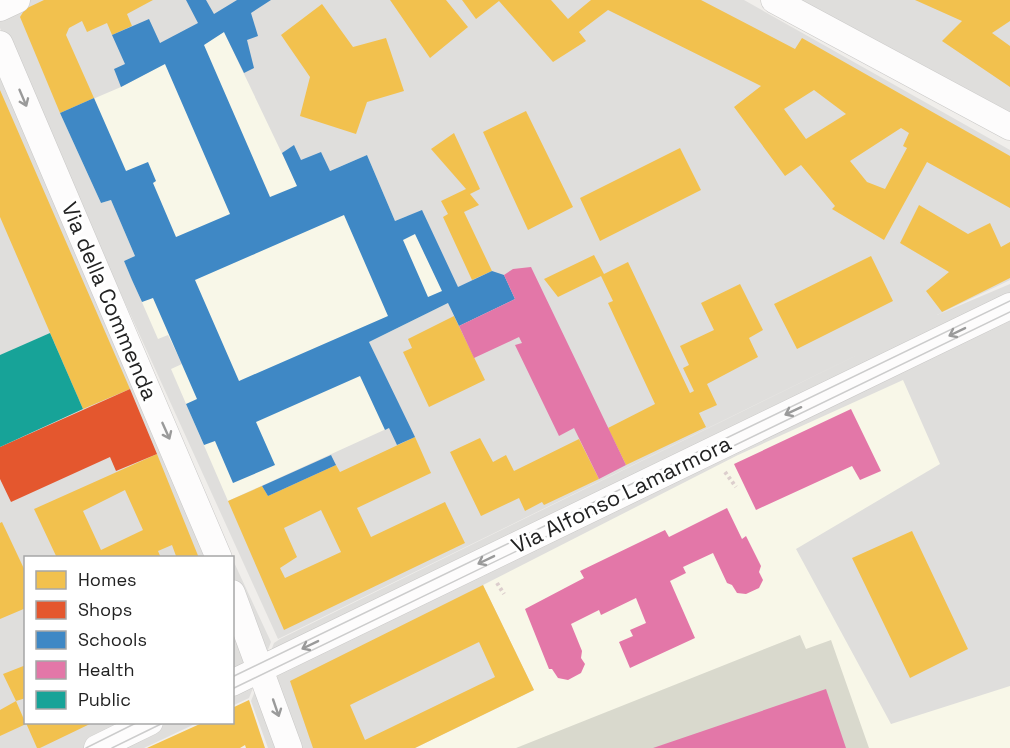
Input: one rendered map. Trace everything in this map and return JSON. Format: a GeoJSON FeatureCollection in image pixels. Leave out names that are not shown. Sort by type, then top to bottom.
{"type":"FeatureCollection","features":[{"type":"Feature","properties":{"kind":"street"},"geometry":{"type":"LineString","coordinates":[[0,8],[17,0]]}},
{"type":"Feature","properties":{"kind":"street"},"geometry":{"type":"LineString","coordinates":[[774,0],[1010,127]]}},
{"type":"Feature","properties":{"kind":"street","name":"Via della Commenda"},"geometry":{"type":"LineString","coordinates":[[0,44],[218,556]]}},
{"type":"Feature","properties":{"kind":"street","name":"Via Alfonso Lamarmora"},"geometry":{"type":"LineString","coordinates":[[234,682],[1010,306]]}},
{"type":"Feature","properties":{"kind":"street"},"geometry":{"type":"LineString","coordinates":[[234,598],[262,669],[289,748]]}},
{"type":"Feature","properties":{"kind":"street"},"geometry":{"type":"LineString","coordinates":[[97,748],[148,724]]}},
{"type":"Feature","properties":{"kind":"path"},"geometry":{"type":"LineString","coordinates":[[720,463],[736,487]]}},
{"type":"Feature","properties":{"kind":"path"},"geometry":{"type":"LineString","coordinates":[[495,580],[504,594]]}},
{"type":"Feature","properties":{"kind":"shaded area"},"geometry":{"type":"Polygon","coordinates":[[[29,0],[744,0],[1010,150],[1010,280],[937,315],[1010,284],[1010,748],[268,748],[251,701],[274,643],[280,639],[863,352],[278,639],[0,28],[0,13],[29,0]]]}},
{"type":"Feature","properties":{"kind":"shaded area"},"geometry":{"type":"Polygon","coordinates":[[[788,0],[1010,0],[1010,122],[788,0]]]}},
{"type":"Feature","properties":{"kind":"shaded area"},"geometry":{"type":"Polygon","coordinates":[[[224,32],[297,185],[367,155],[395,221],[407,216],[448,303],[369,342],[406,420],[228,501],[171,369],[182,364],[168,335],[158,339],[124,261],[135,256],[111,200],[101,203],[60,113],[121,87],[224,32]]]}},
{"type":"Feature","properties":{"kind":"shaded area"},"geometry":{"type":"Polygon","coordinates":[[[0,50],[231,556],[24,556],[24,724],[195,724],[144,748],[0,748],[0,50]]]}},
{"type":"Feature","properties":{"kind":"shaded area"},"geometry":{"type":"Polygon","coordinates":[[[903,380],[940,464],[796,549],[891,724],[1010,686],[1010,748],[415,748],[534,690],[483,585],[738,455],[903,380]]]}},
{"type":"Feature","properties":{"kind":"shaded area"},"geometry":{"type":"Polygon","coordinates":[[[234,562],[271,642],[249,698],[234,705],[234,562]]]}},
{"type":"Feature","properties":{"kind":"shaded area"},"geometry":{"type":"Polygon","coordinates":[[[800,635],[806,649],[831,640],[869,748],[516,748],[800,635]]]}},
{"type":"Feature","properties":{"kind":"building: Homes"},"geometry":{"type":"Polygon","coordinates":[[[44,0],[153,0],[127,14],[132,26],[112,35],[107,23],[87,32],[82,21],[69,28],[66,35],[94,98],[60,113],[20,17],[25,9],[44,0]]]}},
{"type":"Feature","properties":{"kind":"building: Homes"},"geometry":{"type":"Polygon","coordinates":[[[390,0],[446,0],[468,27],[430,58],[390,0]]]}},
{"type":"Feature","properties":{"kind":"building: Homes"},"geometry":{"type":"Polygon","coordinates":[[[462,0],[551,0],[568,19],[591,0],[701,0],[795,49],[802,38],[1010,156],[1010,208],[927,162],[884,240],[832,209],[835,206],[801,165],[785,176],[734,107],[761,86],[608,10],[579,32],[586,41],[553,62],[499,1],[476,19],[462,0]],[[814,90],[784,109],[806,139],[846,114],[814,90]],[[901,128],[850,161],[867,182],[885,189],[907,148],[903,146],[909,133],[901,128]]]}},
{"type":"Feature","properties":{"kind":"building: Homes"},"geometry":{"type":"Polygon","coordinates":[[[915,0],[1010,0],[1010,21],[992,33],[1010,46],[1010,87],[942,41],[962,21],[915,0]]]}},
{"type":"Feature","properties":{"kind":"building: Homes"},"geometry":{"type":"Polygon","coordinates":[[[322,4],[353,47],[386,38],[404,91],[367,102],[356,134],[300,116],[310,77],[281,35],[322,4]]]}},
{"type":"Feature","properties":{"kind":"building: Homes"},"geometry":{"type":"Polygon","coordinates":[[[0,90],[130,389],[83,409],[0,217],[0,90]]]}},
{"type":"Feature","properties":{"kind":"building: Homes"},"geometry":{"type":"Polygon","coordinates":[[[526,111],[573,207],[528,230],[483,132],[526,111]]]}},
{"type":"Feature","properties":{"kind":"building: Homes"},"geometry":{"type":"Polygon","coordinates":[[[454,133],[480,189],[470,194],[479,205],[464,212],[492,271],[472,280],[443,217],[448,214],[441,201],[466,189],[431,149],[454,133]]]}},
{"type":"Feature","properties":{"kind":"building: Homes"},"geometry":{"type":"Polygon","coordinates":[[[680,148],[701,190],[600,241],[580,198],[680,148]]]}},
{"type":"Feature","properties":{"kind":"building: Homes"},"geometry":{"type":"Polygon","coordinates":[[[919,205],[968,234],[990,223],[1001,247],[1010,242],[1010,278],[942,312],[926,291],[949,272],[900,243],[919,205]]]}},
{"type":"Feature","properties":{"kind":"building: Homes"},"geometry":{"type":"Polygon","coordinates":[[[594,255],[604,274],[628,262],[690,393],[694,391],[683,368],[689,365],[680,346],[714,330],[701,303],[740,284],[763,330],[749,338],[758,357],[707,384],[717,405],[699,413],[706,427],[626,465],[608,428],[655,404],[608,303],[613,301],[601,276],[558,297],[544,279],[594,255]]]}},
{"type":"Feature","properties":{"kind":"building: Homes"},"geometry":{"type":"Polygon","coordinates":[[[871,256],[893,301],[797,349],[774,304],[871,256]]]}},
{"type":"Feature","properties":{"kind":"building: Homes"},"geometry":{"type":"Polygon","coordinates":[[[454,316],[485,380],[429,407],[403,352],[412,348],[408,339],[454,316]]]}},
{"type":"Feature","properties":{"kind":"building: Homes"},"geometry":{"type":"Polygon","coordinates":[[[415,437],[431,473],[357,508],[371,537],[445,502],[465,543],[284,630],[228,501],[262,486],[268,496],[336,465],[340,472],[415,437]],[[321,510],[284,528],[297,557],[280,568],[285,578],[341,552],[321,510]]]}},
{"type":"Feature","properties":{"kind":"building: Homes"},"geometry":{"type":"Polygon","coordinates":[[[480,438],[493,462],[506,455],[514,471],[579,439],[599,479],[544,505],[542,502],[525,511],[519,498],[481,516],[450,452],[480,438]]]}},
{"type":"Feature","properties":{"kind":"building: Homes"},"geometry":{"type":"Polygon","coordinates":[[[157,454],[198,556],[176,556],[172,545],[158,551],[160,556],[56,556],[34,509],[157,454]],[[125,490],[83,511],[101,550],[143,530],[125,490]]]}},
{"type":"Feature","properties":{"kind":"building: Homes"},"geometry":{"type":"Polygon","coordinates":[[[2,522],[24,569],[24,609],[0,619],[0,523],[2,522]]]}},
{"type":"Feature","properties":{"kind":"building: Homes"},"geometry":{"type":"Polygon","coordinates":[[[912,531],[968,649],[910,678],[852,558],[912,531]]]}},
{"type":"Feature","properties":{"kind":"building: Homes"},"geometry":{"type":"Polygon","coordinates":[[[483,585],[534,690],[415,748],[313,748],[290,681],[483,585]],[[479,642],[350,705],[365,740],[495,677],[479,642]]]}},
{"type":"Feature","properties":{"kind":"building: Homes"},"geometry":{"type":"Polygon","coordinates":[[[24,666],[24,699],[16,701],[3,674],[24,666]]]}},
{"type":"Feature","properties":{"kind":"building: Homes"},"geometry":{"type":"Polygon","coordinates":[[[249,700],[265,748],[246,748],[245,745],[240,748],[147,748],[200,724],[234,724],[234,707],[249,700]]]}},
{"type":"Feature","properties":{"kind":"building: Homes"},"geometry":{"type":"Polygon","coordinates":[[[16,701],[24,724],[26,724],[0,736],[0,710],[16,701]]]}},
{"type":"Feature","properties":{"kind":"building: Homes"},"geometry":{"type":"Polygon","coordinates":[[[26,724],[90,724],[40,748],[37,748],[26,724]]]}},
{"type":"Feature","properties":{"kind":"building: Shops"},"geometry":{"type":"Polygon","coordinates":[[[130,389],[157,454],[116,471],[110,457],[11,502],[0,479],[0,447],[130,389]]]}},
{"type":"Feature","properties":{"kind":"building: Schools"},"geometry":{"type":"Polygon","coordinates":[[[186,0],[206,0],[214,14],[237,0],[271,0],[251,13],[258,36],[247,40],[254,68],[244,73],[224,32],[204,45],[270,197],[297,186],[282,153],[294,145],[301,160],[321,152],[330,171],[367,155],[395,221],[422,210],[458,287],[492,271],[504,275],[515,299],[459,326],[448,303],[369,342],[415,437],[397,445],[389,428],[385,430],[360,376],[256,422],[275,465],[233,483],[215,441],[204,445],[186,404],[197,399],[153,298],[142,302],[132,280],[124,261],[135,256],[111,200],[101,203],[60,113],[94,98],[126,171],[148,162],[156,181],[153,183],[176,237],[230,214],[165,64],[121,87],[114,69],[125,64],[112,35],[149,19],[160,43],[198,23],[186,0]],[[344,215],[195,280],[239,381],[388,316],[344,215]],[[415,234],[403,240],[428,297],[442,291],[415,234]]]}},
{"type":"Feature","properties":{"kind":"building: Schools"},"geometry":{"type":"Polygon","coordinates":[[[331,455],[336,465],[268,496],[262,486],[331,455]]]}},
{"type":"Feature","properties":{"kind":"building: Health"},"geometry":{"type":"Polygon","coordinates":[[[531,267],[626,465],[599,479],[574,428],[559,436],[515,345],[522,343],[519,337],[474,358],[459,326],[515,299],[504,275],[513,269],[531,267]]]}},
{"type":"Feature","properties":{"kind":"building: Health"},"geometry":{"type":"Polygon","coordinates":[[[851,409],[881,471],[860,480],[852,466],[756,510],[734,464],[851,409]]]}},
{"type":"Feature","properties":{"kind":"building: Health"},"geometry":{"type":"Polygon","coordinates":[[[727,508],[742,539],[746,536],[761,566],[759,572],[763,580],[759,588],[746,594],[737,593],[732,585],[727,583],[713,553],[683,567],[686,573],[670,581],[695,638],[630,668],[619,642],[633,636],[630,630],[646,623],[636,598],[601,615],[599,610],[571,624],[585,664],[581,673],[568,680],[558,678],[552,669],[549,669],[525,609],[584,578],[580,571],[665,530],[669,537],[727,508]]]}},
{"type":"Feature","properties":{"kind":"building: Health"},"geometry":{"type":"Polygon","coordinates":[[[826,689],[846,748],[653,748],[826,689]]]}},
{"type":"Feature","properties":{"kind":"building: Public"},"geometry":{"type":"Polygon","coordinates":[[[50,333],[83,409],[0,447],[0,355],[50,333]]]}},
{"type":"Feature","properties":{"kind":"tram line"},"geometry":{"type":"LineString","coordinates":[[234,676],[1010,301]]}},
{"type":"Feature","properties":{"kind":"tram line"},"geometry":{"type":"LineString","coordinates":[[234,688],[1010,312]]}},
{"type":"Feature","properties":{"kind":"tram line"},"geometry":{"type":"LineString","coordinates":[[86,748],[134,724]]}},
{"type":"Feature","properties":{"kind":"tram line"},"geometry":{"type":"LineString","coordinates":[[112,748],[161,724]]}}]}
